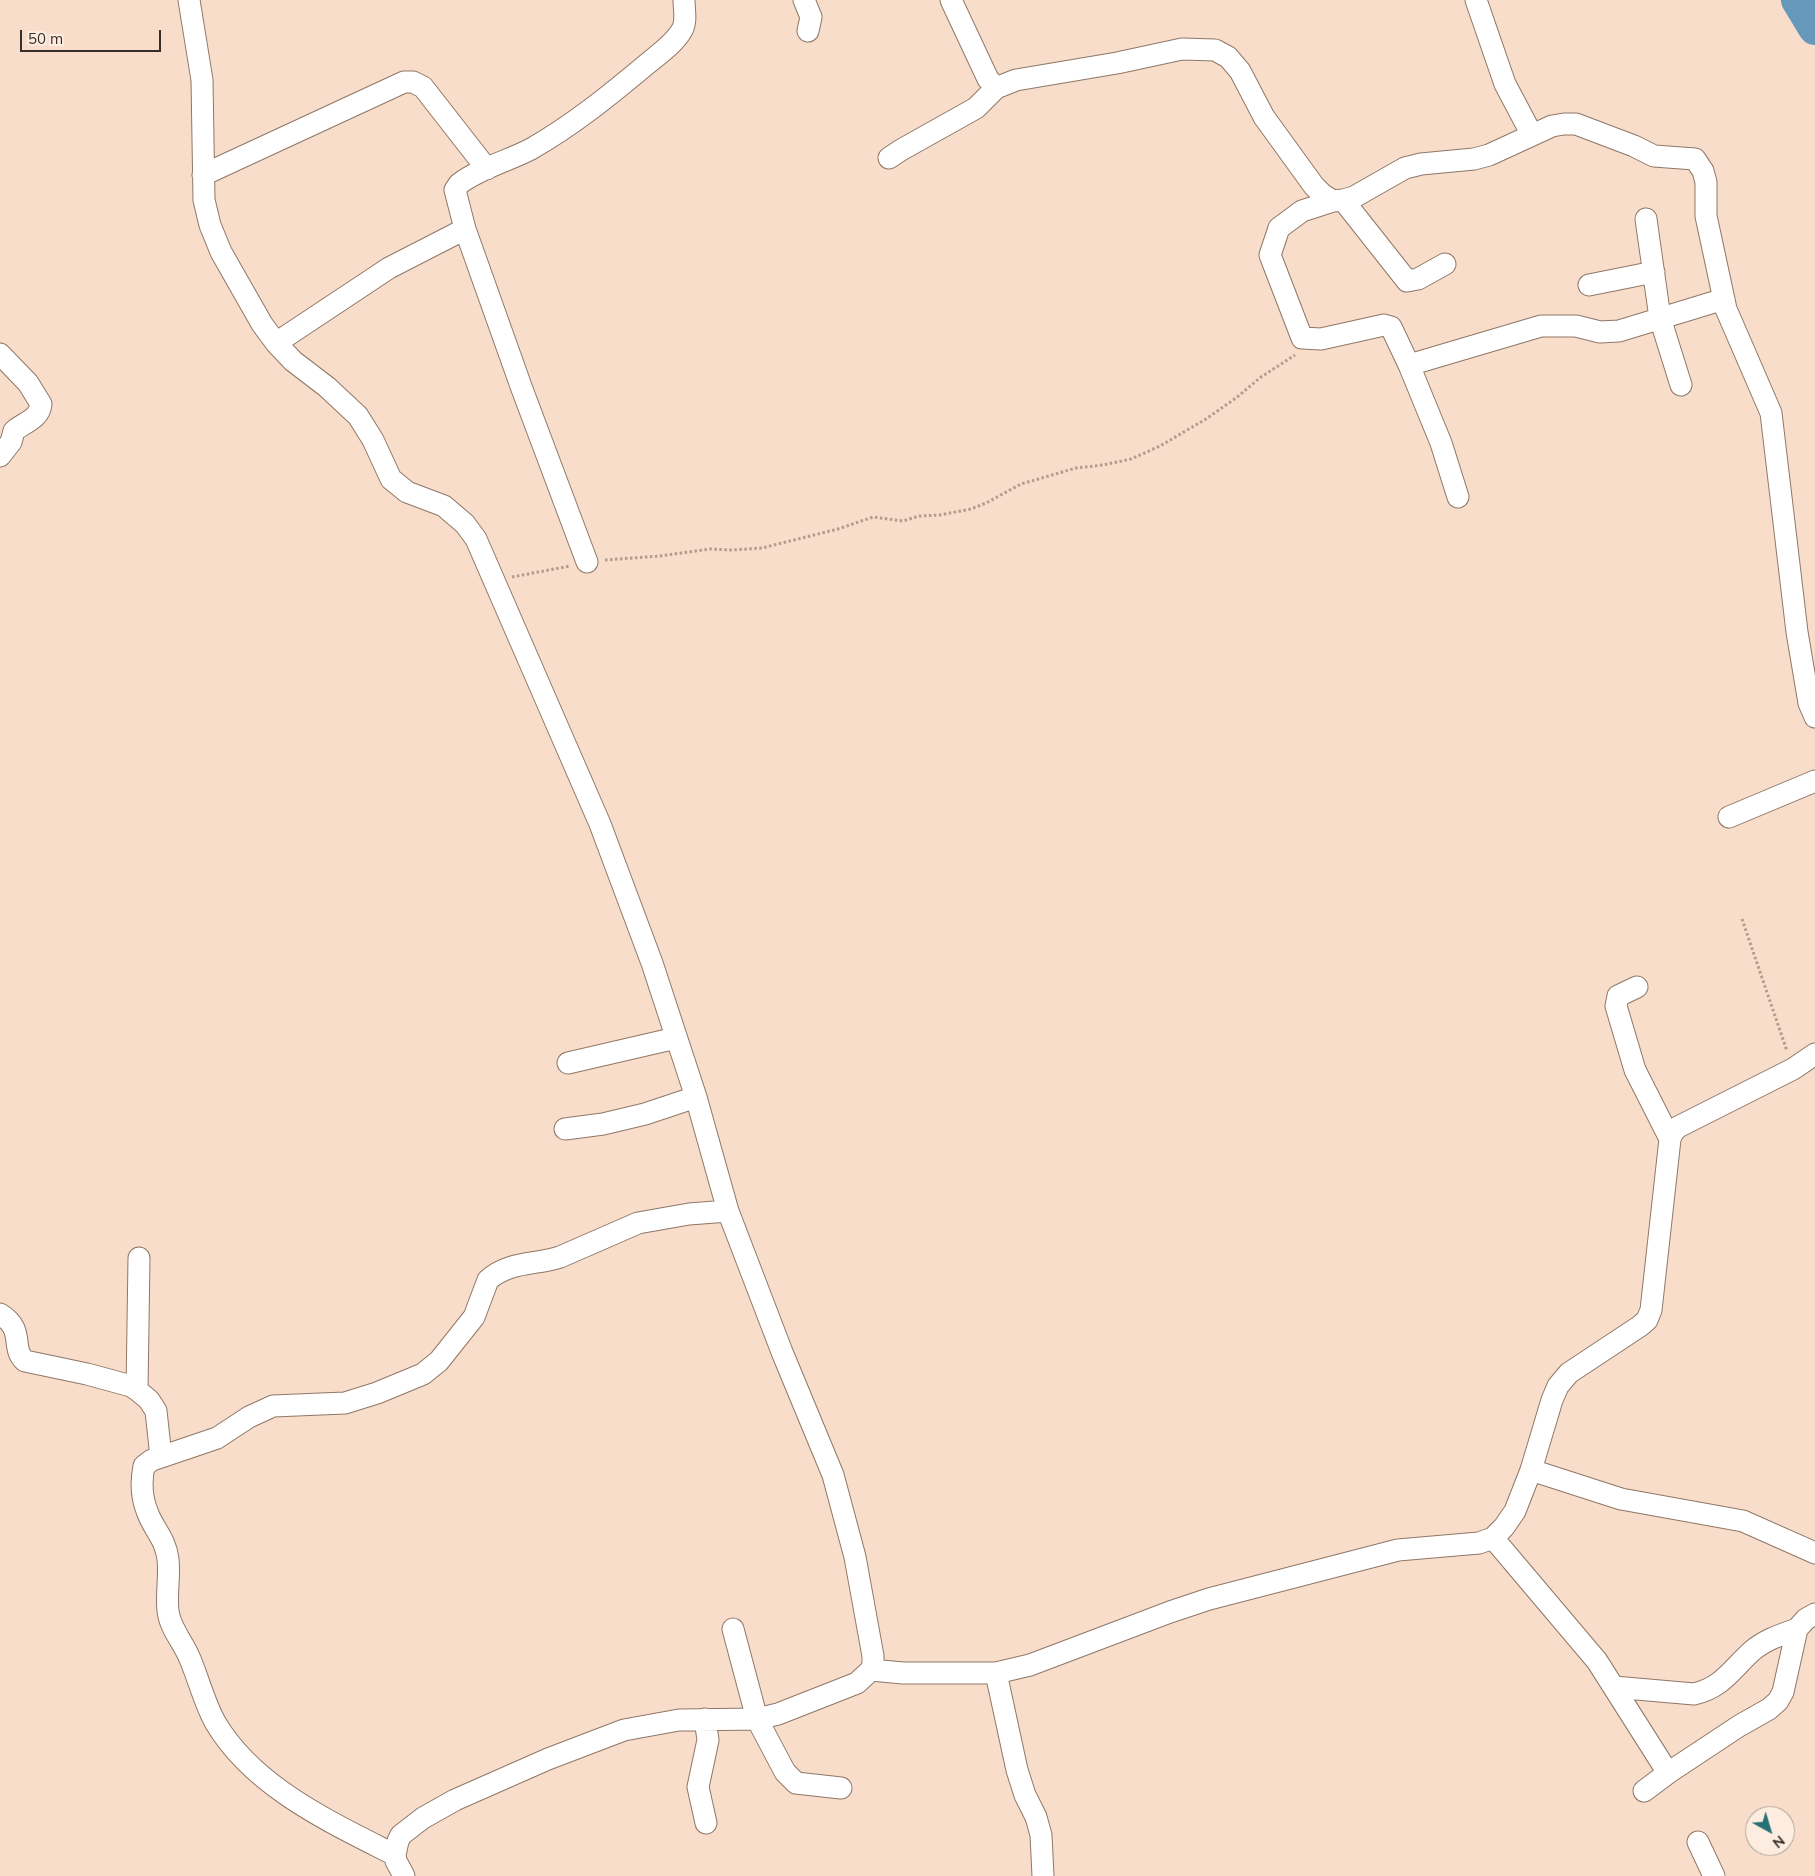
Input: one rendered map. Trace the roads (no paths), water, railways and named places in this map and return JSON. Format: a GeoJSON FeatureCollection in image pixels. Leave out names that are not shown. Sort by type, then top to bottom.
{"type":"FeatureCollection","features":[{"type":"Feature","properties":{"kind":"street"},"geometry":{"type":"LineString","coordinates":[[189,0],[202,80],[204,200],[221,252],[262,324],[276,344],[293,361],[327,387],[358,416],[373,440],[391,479],[400,487],[417,496],[444,506],[465,524],[476,540],[600,824],[652,963],[696,1097],[728,1211],[782,1352],[833,1475],[855,1557],[873,1664],[871,1670],[857,1683],[778,1714],[757,1719],[679,1720],[624,1730],[548,1759],[455,1800],[423,1818],[401,1835],[395,1855],[404,1876]]}},
{"type":"Feature","properties":{"kind":"street"},"geometry":{"type":"LineString","coordinates":[[587,562],[522,389],[465,229],[455,190],[465,180],[529,150],[579,120],[676,39],[684,28],[684,0]]}},
{"type":"Feature","properties":{"kind":"street"},"geometry":{"type":"LineString","coordinates":[[804,0],[811,17],[808,31]]}},
{"type":"Feature","properties":{"kind":"street"},"geometry":{"type":"LineString","coordinates":[[951,0],[988,79],[996,88]]}},
{"type":"Feature","properties":{"kind":"street"},"geometry":{"type":"LineString","coordinates":[[1476,0],[1505,84],[1532,135]]}},
{"type":"Feature","properties":{"kind":"street"},"geometry":{"type":"LineString","coordinates":[[889,158],[976,108],[996,88],[1016,80],[1118,63],[1182,49],[1215,50],[1228,57],[1240,71],[1264,118],[1314,186],[1322,194],[1338,200],[1407,281],[1418,279],[1445,264]]}},
{"type":"Feature","properties":{"kind":"street"},"geometry":{"type":"LineString","coordinates":[[204,175],[404,82],[413,82],[423,87],[487,169]]}},
{"type":"Feature","properties":{"kind":"street"},"geometry":{"type":"LineString","coordinates":[[1458,497],[1440,443],[1409,365],[1389,326],[1375,326],[1321,339],[1302,338],[1270,255],[1280,228],[1302,211],[1354,196],[1405,168],[1421,164],[1474,159],[1495,153],[1552,126],[1564,124],[1576,124],[1634,146],[1654,156],[1696,159],[1703,171],[1706,182],[1706,216],[1726,310],[1771,413],[1807,640],[1809,703],[1815,716]]}},
{"type":"Feature","properties":{"kind":"street"},"geometry":{"type":"LineString","coordinates":[[1646,219],[1660,318],[1681,386]]}},
{"type":"Feature","properties":{"kind":"street"},"geometry":{"type":"LineString","coordinates":[[276,344],[389,268],[465,229]]}},
{"type":"Feature","properties":{"kind":"street"},"geometry":{"type":"LineString","coordinates":[[1589,285],[1654,272]]}},
{"type":"Feature","properties":{"kind":"street"},"geometry":{"type":"LineString","coordinates":[[1409,365],[1541,326],[1576,326],[1600,332],[1619,331],[1724,299]]}},
{"type":"Feature","properties":{"kind":"street"},"geometry":{"type":"LineString","coordinates":[[0,354],[28,383],[41,404],[37,416],[14,431],[11,442],[0,456]]}},
{"type":"Feature","properties":{"kind":"street"},"geometry":{"type":"LineString","coordinates":[[1729,817],[1815,781]]}},
{"type":"Feature","properties":{"kind":"street"},"geometry":{"type":"LineString","coordinates":[[1637,987],[1618,996],[1616,1006],[1635,1070],[1670,1139]]}},
{"type":"Feature","properties":{"kind":"street"},"geometry":{"type":"LineString","coordinates":[[568,1063],[676,1038]]}},
{"type":"Feature","properties":{"kind":"street"},"geometry":{"type":"LineString","coordinates":[[871,1670],[903,1673],[996,1673],[1030,1665],[1209,1599],[1398,1550],[1479,1543],[1493,1538],[1504,1528],[1515,1511],[1531,1470],[1558,1386],[1569,1373],[1647,1320],[1651,1310],[1670,1139],[1673,1132],[1678,1127],[1793,1069],[1815,1054]]}},
{"type":"Feature","properties":{"kind":"street"},"geometry":{"type":"LineString","coordinates":[[565,1129],[611,1122],[645,1114],[696,1097]]}},
{"type":"Feature","properties":{"kind":"street"},"geometry":{"type":"LineString","coordinates":[[395,1855],[305,1806],[266,1780],[239,1754],[216,1723],[201,1694],[190,1658],[174,1632],[168,1613],[168,1559],[164,1541],[147,1512],[143,1497],[144,1466],[152,1460],[217,1438],[273,1406],[345,1403],[377,1393],[423,1374],[439,1361],[474,1316],[488,1280],[493,1275],[511,1266],[548,1261],[560,1257],[638,1223],[689,1214],[728,1211]]}},
{"type":"Feature","properties":{"kind":"street"},"geometry":{"type":"LineString","coordinates":[[137,1390],[139,1258]]}},
{"type":"Feature","properties":{"kind":"street"},"geometry":{"type":"LineString","coordinates":[[0,1314],[10,1320],[16,1332],[21,1358],[25,1361],[87,1374],[131,1386],[150,1400],[156,1411],[161,1457]]}},
{"type":"Feature","properties":{"kind":"street"},"geometry":{"type":"LineString","coordinates":[[1531,1470],[1621,1499],[1743,1521],[1815,1553]]}},
{"type":"Feature","properties":{"kind":"street"},"geometry":{"type":"LineString","coordinates":[[1493,1538],[1598,1661],[1668,1773]]}},
{"type":"Feature","properties":{"kind":"street"},"geometry":{"type":"LineString","coordinates":[[1614,1687],[1694,1694],[1705,1692],[1714,1687],[1752,1651],[1767,1640],[1797,1629],[1806,1619],[1815,1614]]}},
{"type":"Feature","properties":{"kind":"street"},"geometry":{"type":"LineString","coordinates":[[733,1628],[757,1719],[785,1772],[796,1783],[841,1788]]}},
{"type":"Feature","properties":{"kind":"street"},"geometry":{"type":"LineString","coordinates":[[1644,1791],[1739,1726],[1769,1710],[1778,1701],[1784,1692],[1797,1629]]}},
{"type":"Feature","properties":{"kind":"street"},"geometry":{"type":"LineString","coordinates":[[996,1673],[1017,1770],[1025,1794],[1036,1817],[1041,1835],[1043,1876]]}},
{"type":"Feature","properties":{"kind":"street"},"geometry":{"type":"LineString","coordinates":[[704,1719],[707,1746],[698,1787],[706,1822]]}},
{"type":"Feature","properties":{"kind":"street"},"geometry":{"type":"LineString","coordinates":[[1698,1842],[1714,1876]]}},
{"type":"Feature","properties":{"kind":"waterway"},"geometry":{"type":"LineString","coordinates":[[1798,0],[1815,28]]}}]}
